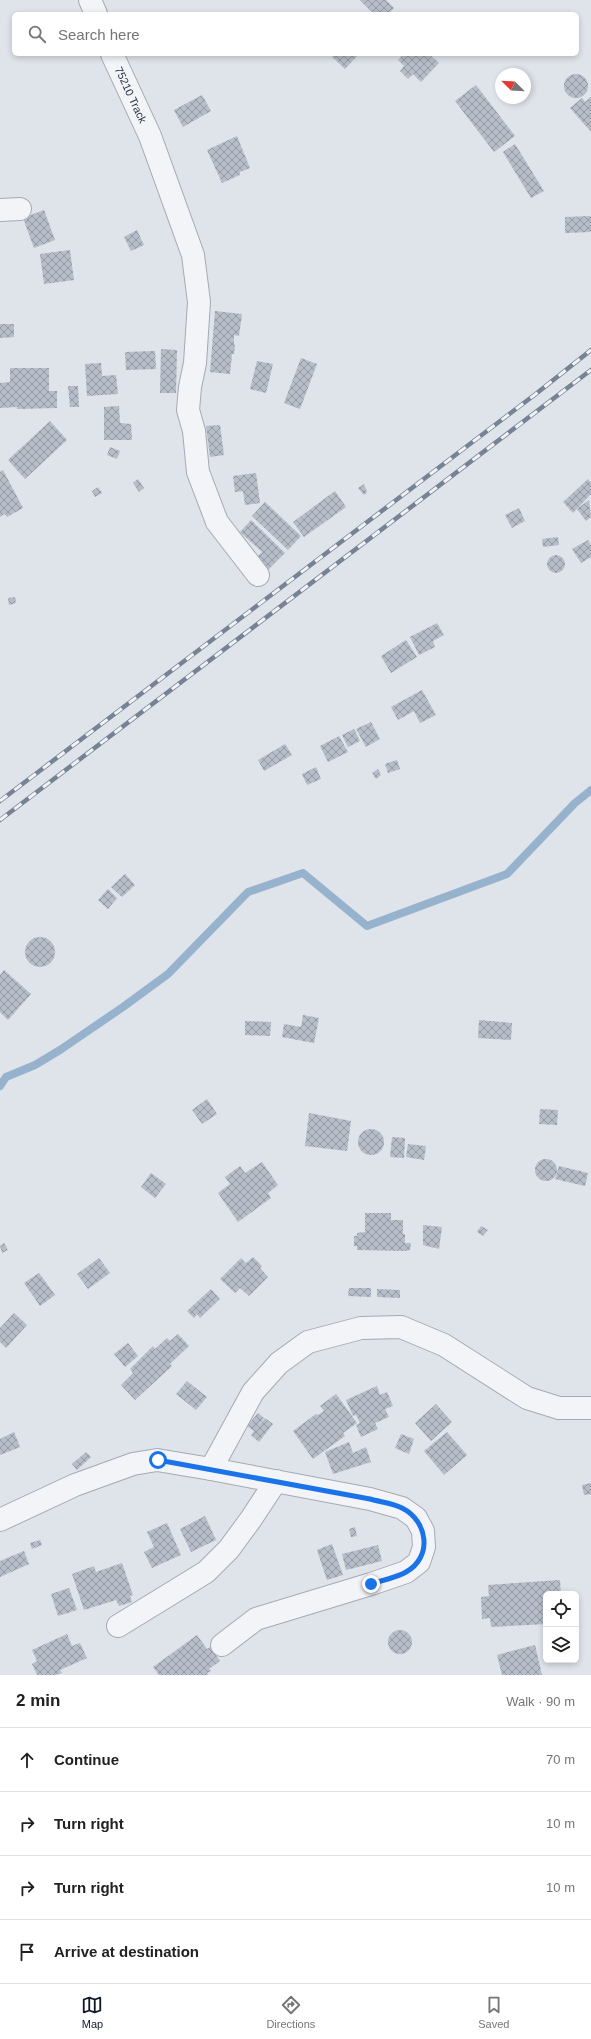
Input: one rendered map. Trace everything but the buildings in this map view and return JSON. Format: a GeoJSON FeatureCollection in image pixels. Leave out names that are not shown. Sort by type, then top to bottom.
{"type":"FeatureCollection","features":[{"type":"Feature","properties":{"kind":"street"},"geometry":{"type":"LineString","coordinates":[[90,0],[95,12]]}},
{"type":"Feature","properties":{"kind":"street","name":"75210 Track"},"geometry":{"type":"LineString","coordinates":[[113,56],[150,136],[194,254],[199,302],[196,363],[190,387],[188,410],[194,431],[198,472],[217,522],[258,575]]}},
{"type":"Feature","properties":{"kind":"street"},"geometry":{"type":"LineString","coordinates":[[212,1468],[253,1392],[279,1363],[308,1342],[361,1328],[401,1327],[444,1345],[527,1398],[559,1408],[591,1408]]}},
{"type":"Feature","properties":{"kind":"street"},"geometry":{"type":"LineString","coordinates":[[0,1520],[75,1485],[133,1464],[158,1460],[212,1468],[370,1499],[402,1508],[416,1518],[423,1531],[424,1547],[419,1562],[406,1572],[256,1619],[222,1645]]}},
{"type":"Feature","properties":{"kind":"street"},"geometry":{"type":"LineString","coordinates":[[118,1626],[206,1572],[229,1549],[276,1481]]}},
{"type":"Feature","properties":{"kind":"waterway"},"geometry":{"type":"LineString","coordinates":[[0,1086],[6,1077],[35,1065],[60,1050],[168,974],[248,892],[303,873],[367,926],[507,874],[575,803],[591,790]]}},
{"type":"Feature","properties":{"kind":"railway"},"geometry":{"type":"LineString","coordinates":[[0,801],[537,393],[591,350]]}},
{"type":"Feature","properties":{"kind":"railway"},"geometry":{"type":"LineString","coordinates":[[0,820],[591,370]]}},
{"type":"Feature","properties":{"kind":"route"},"geometry":{"type":"LineString","coordinates":[[158,1460],[212,1468],[370,1499],[402,1508],[416,1518],[423,1531],[424,1547],[419,1562],[406,1572],[371,1584]]}}]}
